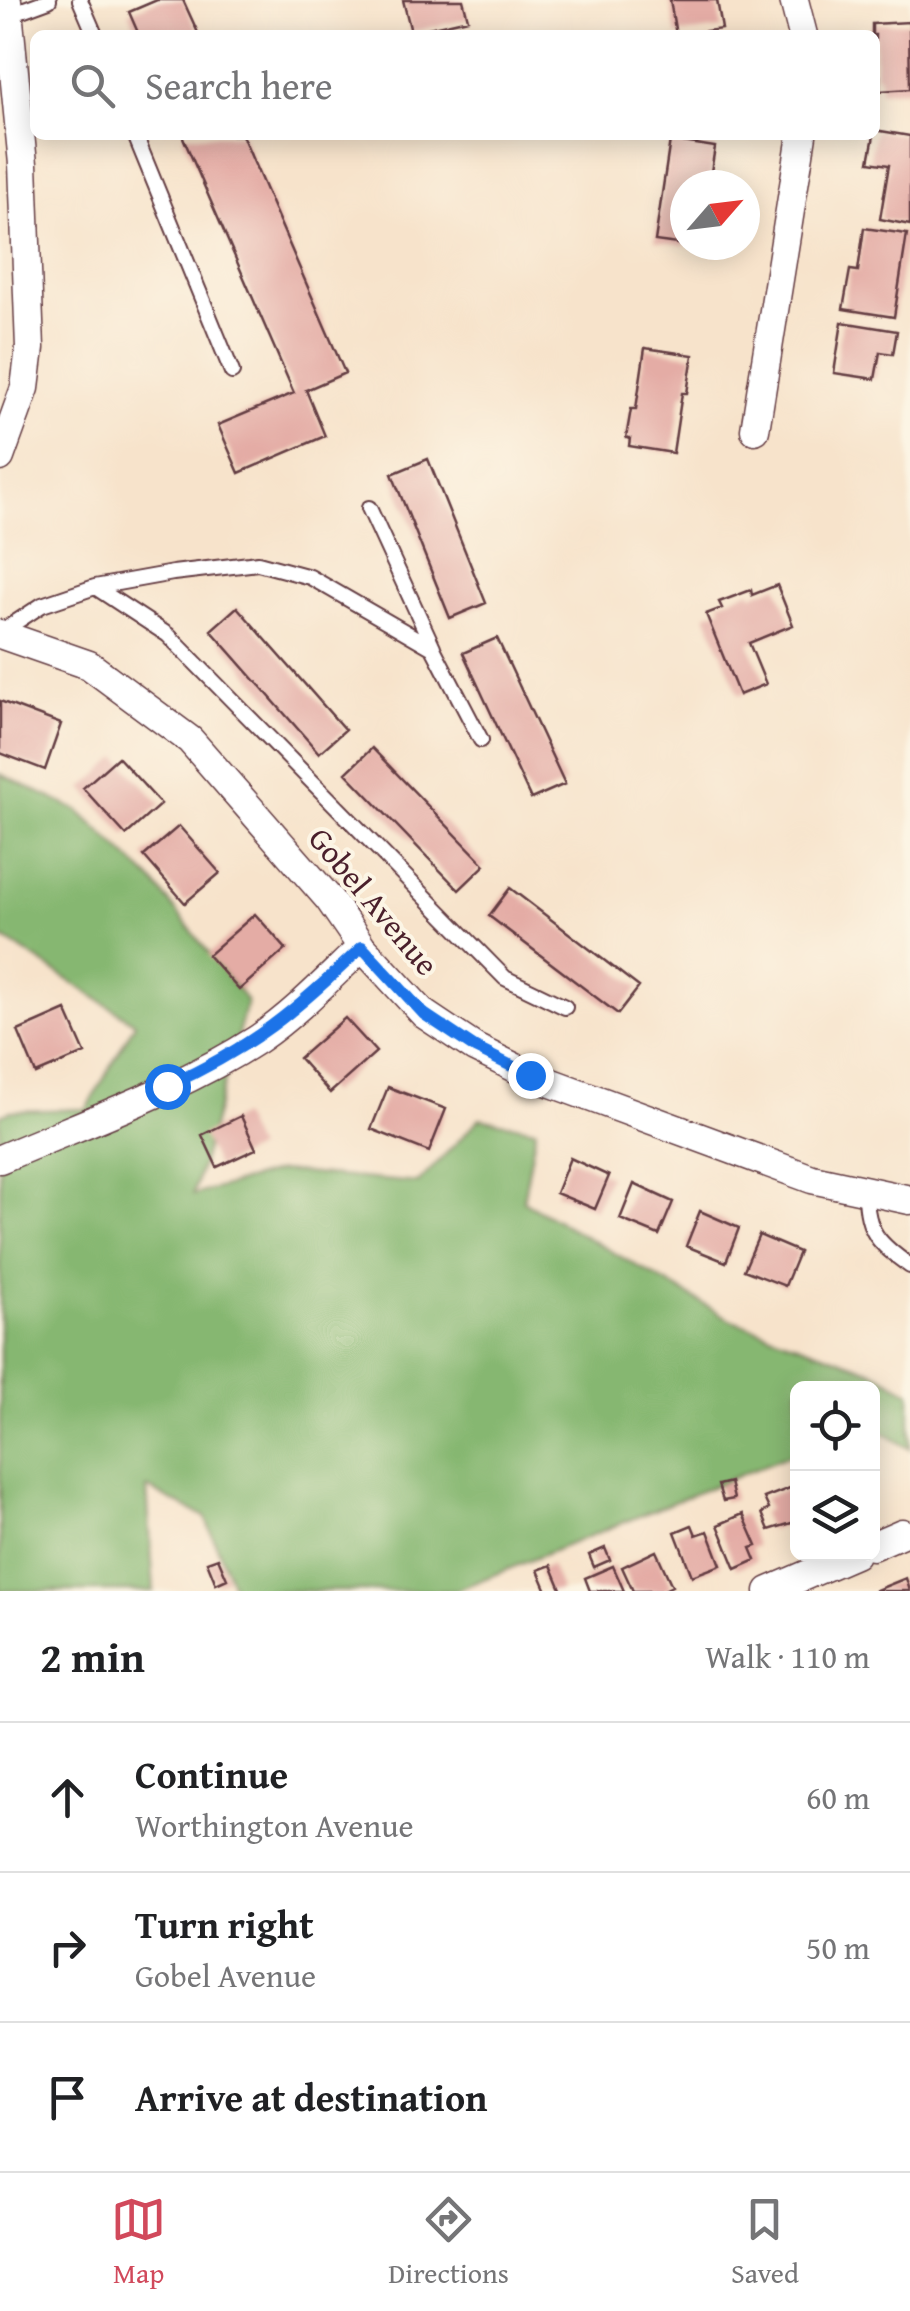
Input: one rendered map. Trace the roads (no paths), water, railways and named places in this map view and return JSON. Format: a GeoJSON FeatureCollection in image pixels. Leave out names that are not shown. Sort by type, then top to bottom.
{"type":"FeatureCollection","features":[{"type":"Feature","properties":{"kind":"street"},"geometry":{"type":"LineString","coordinates":[[794,0],[802,30]]}},
{"type":"Feature","properties":{"kind":"street"},"geometry":{"type":"LineString","coordinates":[[0,457],[25,388],[30,348],[23,164],[8,8]]}},
{"type":"Feature","properties":{"kind":"street"},"geometry":{"type":"LineString","coordinates":[[755,430],[801,140]]}},
{"type":"Feature","properties":{"kind":"street","name":"Gobel Avenue"},"geometry":{"type":"LineString","coordinates":[[0,633],[88,665],[190,740],[329,899],[362,947],[424,1014],[475,1048],[530,1075],[812,1179],[910,1200]]}},
{"type":"Feature","properties":{"kind":"street"},"geometry":{"type":"LineString","coordinates":[[0,1159],[215,1064],[259,1038],[301,1006],[362,947]]}},
{"type":"Feature","properties":{"kind":"street"},"geometry":{"type":"LineString","coordinates":[[880,1543],[902,1533]]}},
{"type":"Feature","properties":{"kind":"street"},"geometry":{"type":"LineString","coordinates":[[769,1591],[840,1561]]}},
{"type":"Feature","properties":{"kind":"lane"},"geometry":{"type":"LineString","coordinates":[[8,8],[49,0]]}},
{"type":"Feature","properties":{"kind":"lane"},"geometry":{"type":"LineString","coordinates":[[80,0],[93,30]]}},
{"type":"Feature","properties":{"kind":"lane"},"geometry":{"type":"LineString","coordinates":[[137,140],[232,372]]}},
{"type":"Feature","properties":{"kind":"lane"},"geometry":{"type":"LineString","coordinates":[[370,508],[433,648],[480,740]]}},
{"type":"Feature","properties":{"kind":"lane"},"geometry":{"type":"LineString","coordinates":[[0,633],[42,605],[95,587],[258,562],[310,577],[433,648]]}},
{"type":"Feature","properties":{"kind":"lane"},"geometry":{"type":"LineString","coordinates":[[95,587],[168,635],[505,978],[565,1006]]}},
{"type":"Feature","properties":{"kind":"lane"},"geometry":{"type":"LineString","coordinates":[[866,1193],[866,1218],[873,1232],[885,1248],[910,1266]]}}]}
